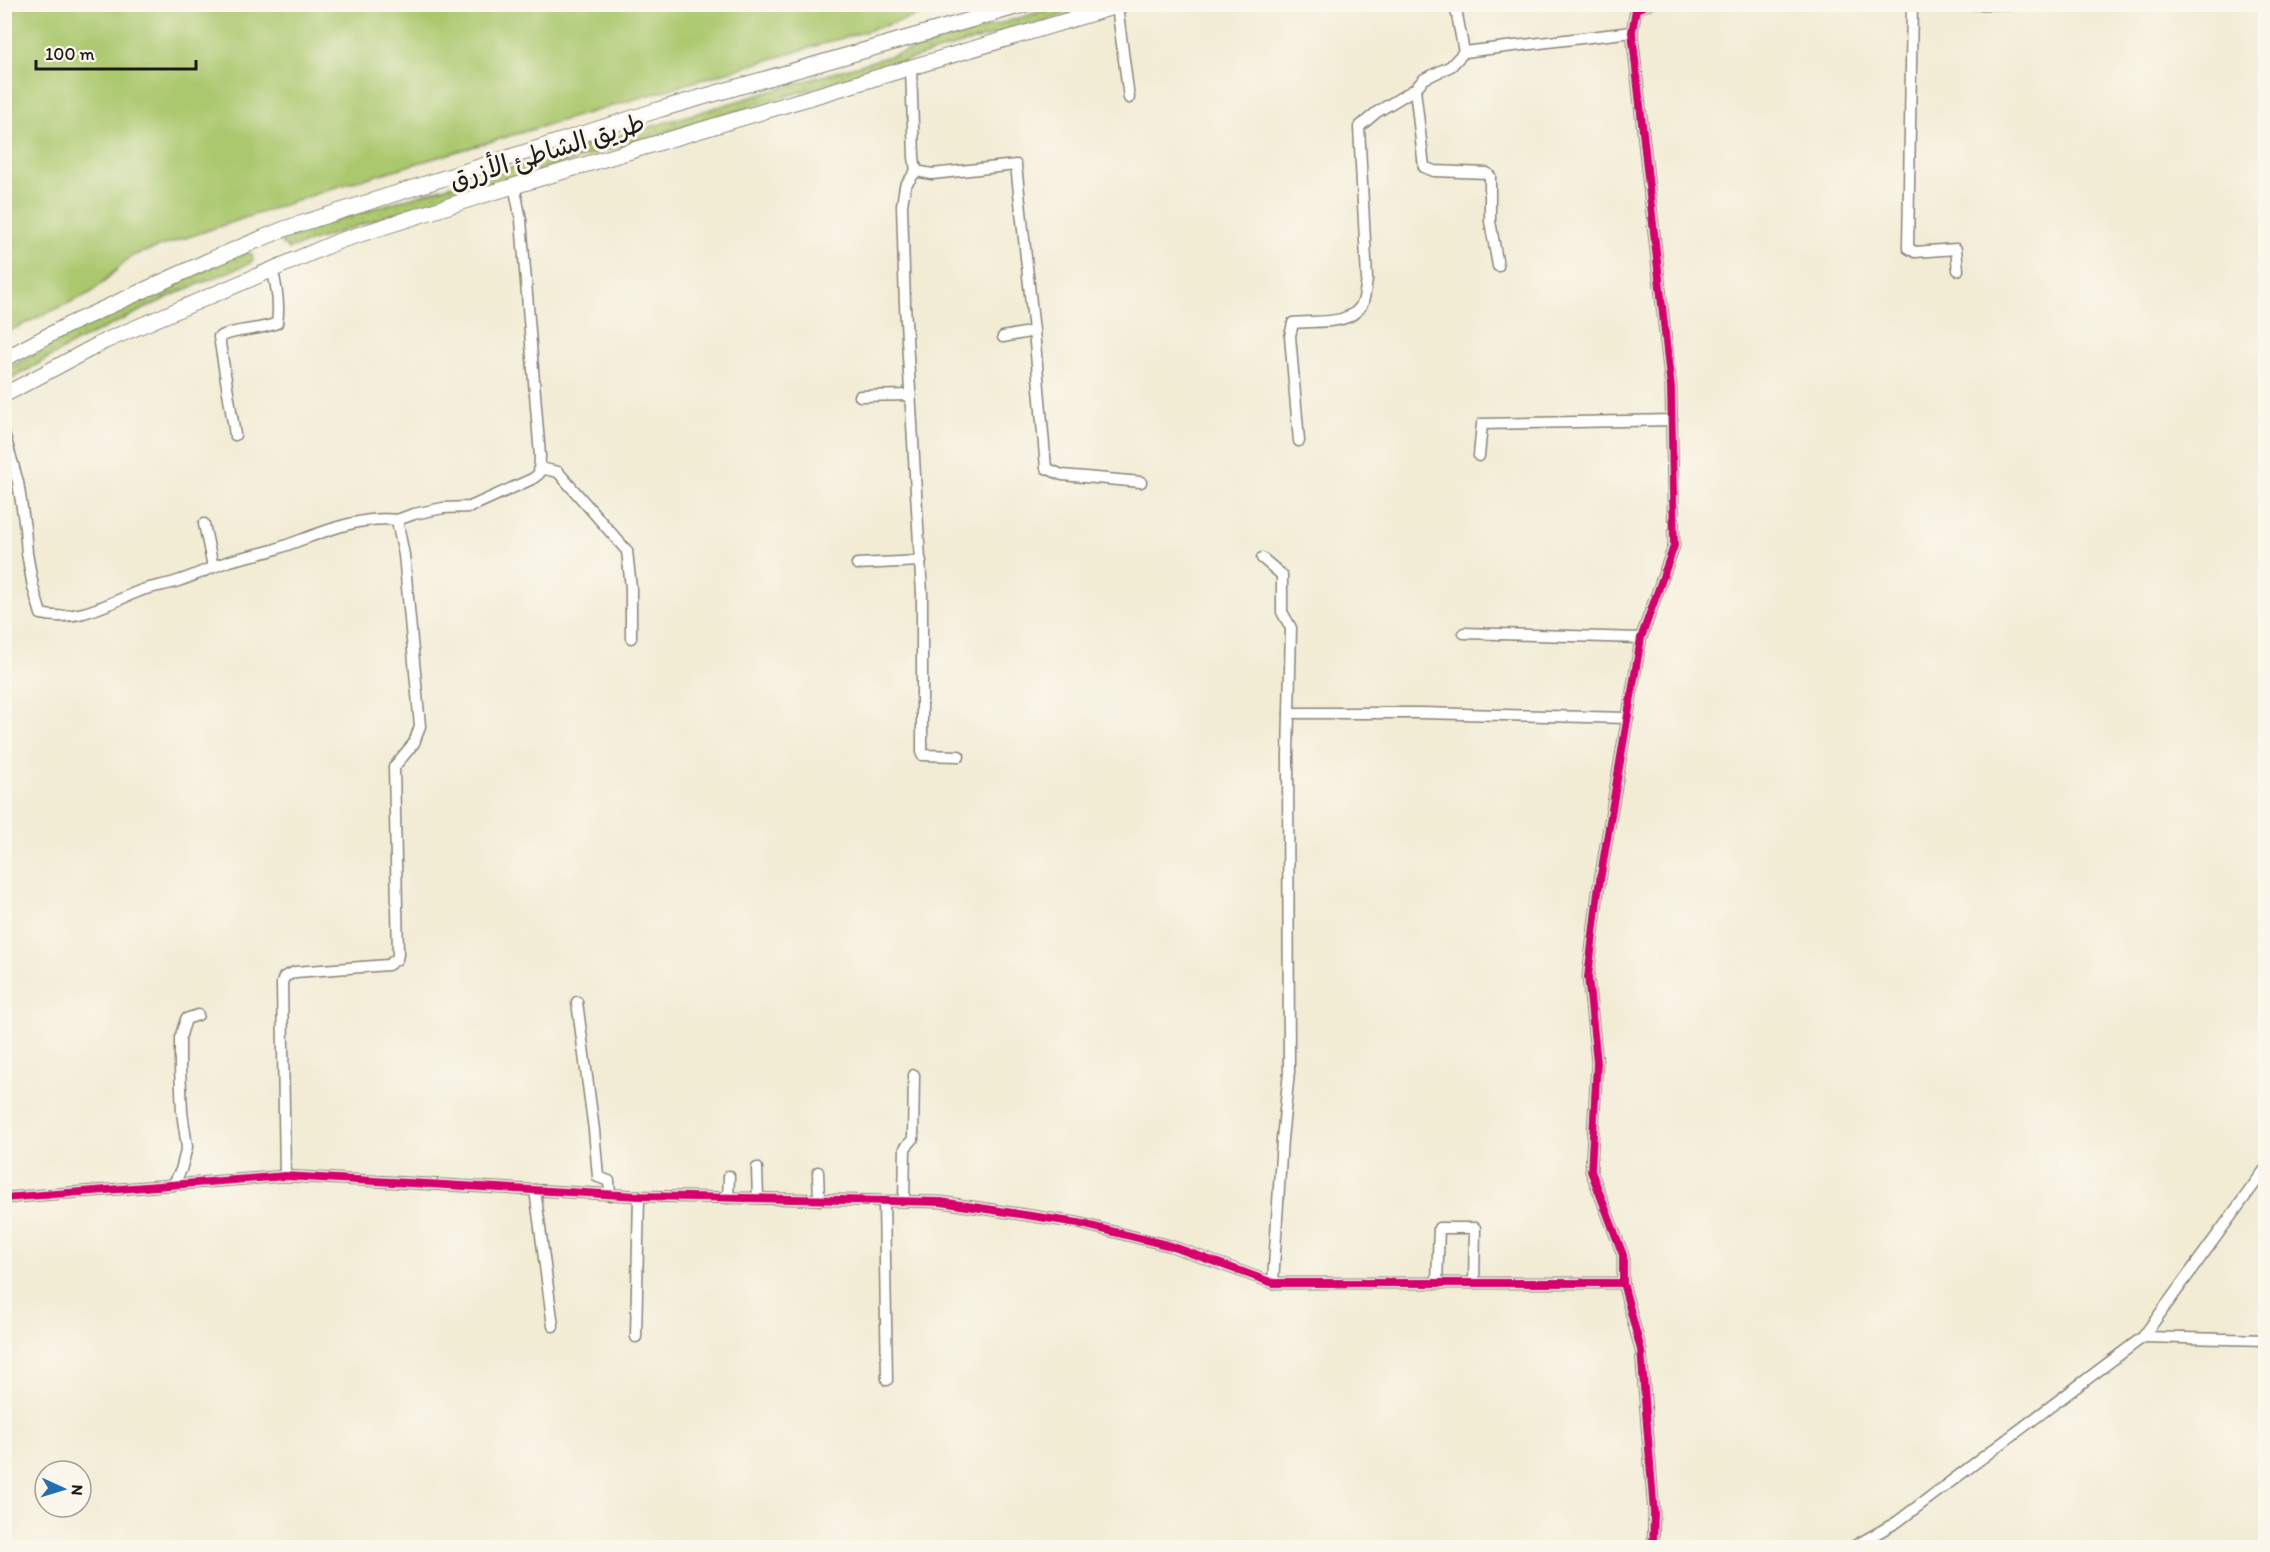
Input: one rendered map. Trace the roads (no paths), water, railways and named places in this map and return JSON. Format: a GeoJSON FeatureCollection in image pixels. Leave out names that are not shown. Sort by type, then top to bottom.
{"type":"FeatureCollection","features":[{"type":"Feature","properties":{"kind":"main road","name":"طريق الشاطئ الأزرق"},"geometry":{"type":"LineString","coordinates":[[4,359],[79,320],[284,229],[661,108],[1026,4]]}},
{"type":"Feature","properties":{"kind":"main road","name":"طريق الشاطئ الأزرق"},"geometry":{"type":"LineString","coordinates":[[4,395],[105,341],[339,241],[514,185],[1120,5]]}},
{"type":"Feature","properties":{"kind":"street"},"geometry":{"type":"LineString","coordinates":[[1455,4],[1464,52]]}},
{"type":"Feature","properties":{"kind":"street"},"geometry":{"type":"LineString","coordinates":[[1649,4],[1636,9],[1632,32],[1671,388],[1674,546],[1641,638],[1598,892],[1588,977],[1597,1062],[1591,1171],[1623,1255],[1623,1283],[1641,1350],[1654,1513],[1653,1548]]}},
{"type":"Feature","properties":{"kind":"street"},"geometry":{"type":"LineString","coordinates":[[1912,4],[1908,248],[1914,252],[1956,249],[1958,270]]}},
{"type":"Feature","properties":{"kind":"street"},"geometry":{"type":"LineString","coordinates":[[1961,4],[2059,4]]}},
{"type":"Feature","properties":{"kind":"street"},"geometry":{"type":"LineString","coordinates":[[1120,5],[1129,98]]}},
{"type":"Feature","properties":{"kind":"street"},"geometry":{"type":"LineString","coordinates":[[1299,441],[1290,336],[1293,323],[1310,320],[1335,321],[1352,315],[1362,304],[1367,279],[1359,127],[1377,111],[1414,89],[1424,79],[1451,66],[1464,52],[1632,32]]}},
{"type":"Feature","properties":{"kind":"street"},"geometry":{"type":"LineString","coordinates":[[911,67],[916,171],[905,186],[902,205],[921,561],[922,755],[959,756]]}},
{"type":"Feature","properties":{"kind":"street"},"geometry":{"type":"LineString","coordinates":[[1414,89],[1424,167],[1434,171],[1487,172],[1490,176],[1490,221],[1498,266]]}},
{"type":"Feature","properties":{"kind":"street"},"geometry":{"type":"LineString","coordinates":[[916,171],[932,174],[1016,165],[1046,468],[1062,475],[1141,482]]}},
{"type":"Feature","properties":{"kind":"street"},"geometry":{"type":"LineString","coordinates":[[4,434],[18,482],[29,564],[41,614],[57,618],[87,613],[143,590],[167,585],[213,567],[358,523],[382,519],[397,520],[443,508],[470,507],[532,479],[539,474],[540,444],[520,220],[514,185]]}},
{"type":"Feature","properties":{"kind":"street"},"geometry":{"type":"LineString","coordinates":[[235,435],[219,337],[232,331],[266,327],[277,323],[279,310],[277,288],[272,269]]}},
{"type":"Feature","properties":{"kind":"street"},"geometry":{"type":"LineString","coordinates":[[1003,337],[1034,331]]}},
{"type":"Feature","properties":{"kind":"street"},"geometry":{"type":"LineString","coordinates":[[860,396],[911,395]]}},
{"type":"Feature","properties":{"kind":"street"},"geometry":{"type":"LineString","coordinates":[[1479,456],[1482,424],[1672,420]]}},
{"type":"Feature","properties":{"kind":"street"},"geometry":{"type":"LineString","coordinates":[[540,468],[558,472],[627,551],[631,588],[631,638]]}},
{"type":"Feature","properties":{"kind":"street"},"geometry":{"type":"LineString","coordinates":[[285,1176],[282,983],[284,977],[295,972],[388,965],[397,959],[398,954],[394,766],[414,743],[420,726],[404,555],[397,520]]}},
{"type":"Feature","properties":{"kind":"street"},"geometry":{"type":"LineString","coordinates":[[204,524],[213,567]]}},
{"type":"Feature","properties":{"kind":"street"},"geometry":{"type":"LineString","coordinates":[[1262,558],[1282,575],[1282,612],[1290,628],[1289,1072],[1282,1139],[1273,1283]]}},
{"type":"Feature","properties":{"kind":"street"},"geometry":{"type":"LineString","coordinates":[[857,564],[921,561]]}},
{"type":"Feature","properties":{"kind":"street"},"geometry":{"type":"LineString","coordinates":[[1464,633],[1641,638]]}},
{"type":"Feature","properties":{"kind":"street"},"geometry":{"type":"LineString","coordinates":[[1289,713],[1421,713],[1628,718]]}},
{"type":"Feature","properties":{"kind":"street"},"geometry":{"type":"LineString","coordinates":[[577,1002],[594,1130],[597,1177],[609,1181],[610,1195]]}},
{"type":"Feature","properties":{"kind":"street"},"geometry":{"type":"LineString","coordinates":[[173,1185],[181,1170],[187,1147],[182,1112],[180,1038],[186,1019],[198,1015]]}},
{"type":"Feature","properties":{"kind":"street"},"geometry":{"type":"LineString","coordinates":[[904,1201],[905,1148],[913,1139],[914,1075]]}},
{"type":"Feature","properties":{"kind":"street"},"geometry":{"type":"LineString","coordinates":[[757,1168],[758,1198]]}},
{"type":"Feature","properties":{"kind":"street"},"geometry":{"type":"LineString","coordinates":[[1851,1548],[1897,1522],[2143,1337],[2265,1168]]}},
{"type":"Feature","properties":{"kind":"street"},"geometry":{"type":"LineString","coordinates":[[818,1172],[819,1200]]}},
{"type":"Feature","properties":{"kind":"street"},"geometry":{"type":"LineString","coordinates":[[4,1198],[285,1176],[610,1195],[941,1202],[1078,1223],[1171,1246],[1273,1283],[1623,1283]]}},
{"type":"Feature","properties":{"kind":"street"},"geometry":{"type":"LineString","coordinates":[[728,1198],[729,1176]]}},
{"type":"Feature","properties":{"kind":"street"},"geometry":{"type":"LineString","coordinates":[[535,1190],[553,1326]]}},
{"type":"Feature","properties":{"kind":"street"},"geometry":{"type":"LineString","coordinates":[[636,1337],[639,1196]]}},
{"type":"Feature","properties":{"kind":"street"},"geometry":{"type":"LineString","coordinates":[[884,1201],[887,1380]]}},
{"type":"Feature","properties":{"kind":"street"},"geometry":{"type":"LineString","coordinates":[[1437,1283],[1439,1228],[1475,1228],[1474,1283]]}},
{"type":"Feature","properties":{"kind":"street"},"geometry":{"type":"LineString","coordinates":[[2143,1337],[2265,1340]]}}]}
